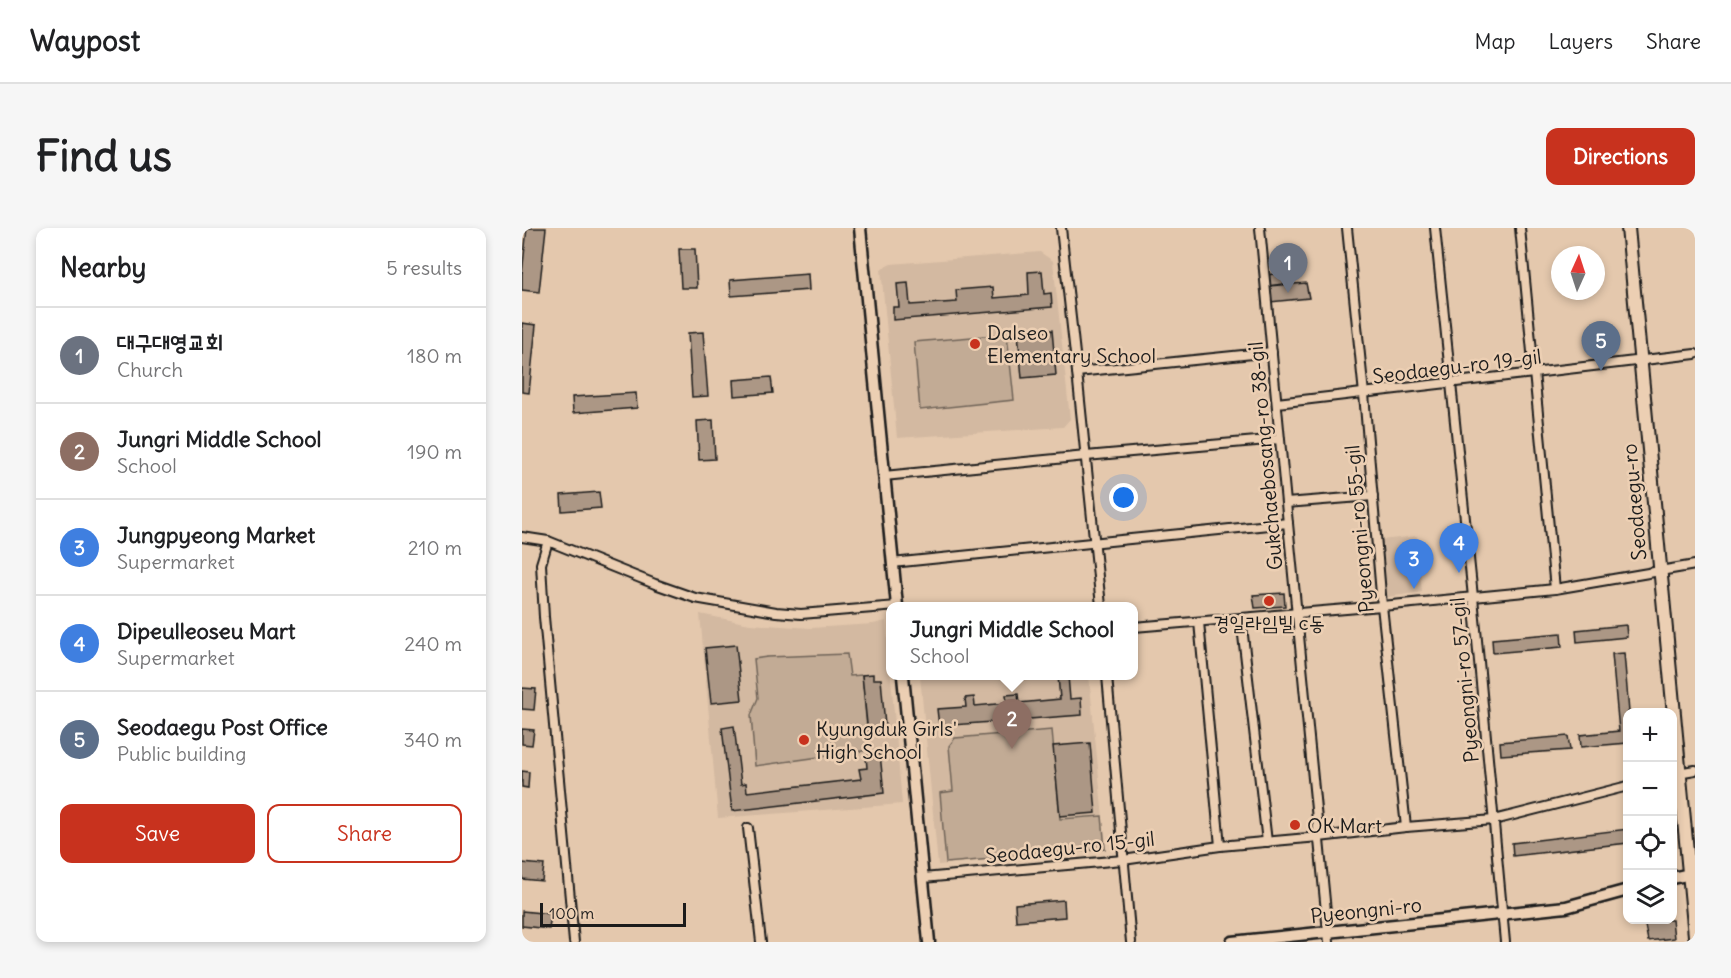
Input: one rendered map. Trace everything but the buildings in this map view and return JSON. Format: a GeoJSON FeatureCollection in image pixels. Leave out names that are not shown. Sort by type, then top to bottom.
{"type":"FeatureCollection","features":[{"type":"Feature","properties":{"kind":"main road"},"geometry":{"type":"LineString","coordinates":[[860,228],[897,602]]}},
{"type":"Feature","properties":{"kind":"main road","name":"Seodaegu-ro"},"geometry":{"type":"LineString","coordinates":[[1628,228],[1675,762]]}},
{"type":"Feature","properties":{"kind":"main road"},"geometry":{"type":"LineString","coordinates":[[903,680],[929,942]]}},
{"type":"Feature","properties":{"kind":"main road","name":"Seodaegu-ro"},"geometry":{"type":"LineString","coordinates":[[1677,779],[1692,873],[1695,936]]}},
{"type":"Feature","properties":{"kind":"main road"},"geometry":{"type":"LineString","coordinates":[[1677,878],[1692,873]]}},
{"type":"Feature","properties":{"kind":"main road","name":"Pyeongni-ro"},"geometry":{"type":"LineString","coordinates":[[1232,942],[1329,937],[1566,907],[1623,892]]}},
{"type":"Feature","properties":{"kind":"street"},"geometry":{"type":"LineString","coordinates":[[1061,228],[1101,602]]}},
{"type":"Feature","properties":{"kind":"street","name":"Gukchaebosang-ro 38-gil"},"geometry":{"type":"LineString","coordinates":[[1260,228],[1329,937]]}},
{"type":"Feature","properties":{"kind":"street","name":"Pyeongni-ro 55-gil"},"geometry":{"type":"LineString","coordinates":[[1347,228],[1382,606],[1406,827]]}},
{"type":"Feature","properties":{"kind":"street","name":"Pyeongni-ro 57-gil"},"geometry":{"type":"LineString","coordinates":[[1435,228],[1503,914]]}},
{"type":"Feature","properties":{"kind":"street"},"geometry":{"type":"LineString","coordinates":[[1520,228],[1555,589]]}},
{"type":"Feature","properties":{"kind":"street"},"geometry":{"type":"LineString","coordinates":[[1077,372],[1272,352]]}},
{"type":"Feature","properties":{"kind":"street","name":"Seodaegu-ro 19-gil"},"geometry":{"type":"LineString","coordinates":[[1277,403],[1695,354]]}},
{"type":"Feature","properties":{"kind":"street"},"geometry":{"type":"LineString","coordinates":[[884,476],[1280,439]]}},
{"type":"Feature","properties":{"kind":"street"},"geometry":{"type":"LineString","coordinates":[[1286,503],[1372,496]]}},
{"type":"Feature","properties":{"kind":"street"},"geometry":{"type":"LineString","coordinates":[[892,563],[1288,523]]}},
{"type":"Feature","properties":{"kind":"street"},"geometry":{"type":"LineString","coordinates":[[522,537],[548,541],[695,598],[801,614],[886,607]]}},
{"type":"Feature","properties":{"kind":"street"},"geometry":{"type":"LineString","coordinates":[[548,541],[541,564],[544,617],[574,942]]}},
{"type":"Feature","properties":{"kind":"street"},"geometry":{"type":"LineString","coordinates":[[1138,627],[1555,589],[1695,565]]}},
{"type":"Feature","properties":{"kind":"street"},"geometry":{"type":"LineString","coordinates":[[1241,618],[1267,842]]}},
{"type":"Feature","properties":{"kind":"street"},"geometry":{"type":"LineString","coordinates":[[1198,622],[1220,846]]}},
{"type":"Feature","properties":{"kind":"street"},"geometry":{"type":"LineString","coordinates":[[1107,680],[1131,942]]}},
{"type":"Feature","properties":{"kind":"street"},"geometry":{"type":"LineString","coordinates":[[1677,773],[1695,770]]}},
{"type":"Feature","properties":{"kind":"street","name":"Seodaegu-ro 15-gil"},"geometry":{"type":"LineString","coordinates":[[923,878],[1123,860],[1220,846],[1494,820],[1623,787]]}},
{"type":"Feature","properties":{"kind":"street"},"geometry":{"type":"LineString","coordinates":[[748,828],[761,942]]}},
{"type":"Feature","properties":{"kind":"street"},"geometry":{"type":"LineString","coordinates":[[1503,914],[1505,942]]}},
{"type":"Feature","properties":{"kind":"shaded area","name":"Dalseo Elementary School"},"geometry":{"type":"Polygon","coordinates":[[[1040,252],[1053,261],[1070,419],[1063,427],[897,438],[881,269],[891,264],[1040,252]]]}},
{"type":"Feature","properties":{"kind":"shaded area"},"geometry":{"type":"Polygon","coordinates":[[[1007,334],[1014,400],[920,410],[914,342],[1007,334]]]}},
{"type":"Feature","properties":{"kind":"shaded area"},"geometry":{"type":"Polygon","coordinates":[[[1417,536],[1422,592],[1387,597],[1381,540],[1417,536]]]}},
{"type":"Feature","properties":{"kind":"shaded area","name":"Kyungduk Girls' High School"},"geometry":{"type":"Polygon","coordinates":[[[700,614],[750,624],[811,628],[886,621],[886,680],[891,680],[902,804],[718,818],[700,614]]]}},
{"type":"Feature","properties":{"kind":"shaded area"},"geometry":{"type":"Polygon","coordinates":[[[847,654],[850,676],[862,675],[869,750],[755,766],[751,715],[758,698],[754,659],[847,654]]]}},
{"type":"Feature","properties":{"kind":"shaded area"},"geometry":{"type":"Polygon","coordinates":[[[920,680],[1089,680],[1106,849],[938,865],[920,680]]]}},
{"type":"Feature","properties":{"kind":"shaded area"},"geometry":{"type":"Polygon","coordinates":[[[1052,730],[1060,819],[1102,816],[1105,849],[946,863],[940,793],[953,791],[949,746],[955,738],[1052,730]]]}},
{"type":"Feature","properties":{"kind":"place","name":"대구대영교회"},"geometry":{"type":"Point","coordinates":[1288,293]}},
{"type":"Feature","properties":{"kind":"place","name":"Dalseo Elementary School"},"geometry":{"type":"Point","coordinates":[975,344]}},
{"type":"Feature","properties":{"kind":"place","name":"Seodaegu Post Office"},"geometry":{"type":"Point","coordinates":[1601,371]}},
{"type":"Feature","properties":{"kind":"place","name":"Dipeulleoseu Mart"},"geometry":{"type":"Point","coordinates":[1459,573]}},
{"type":"Feature","properties":{"kind":"place","name":"Jungpyeong Market"},"geometry":{"type":"Point","coordinates":[1414,589]}},
{"type":"Feature","properties":{"kind":"place","name":"경일라임빌 c동"},"geometry":{"type":"Point","coordinates":[1269,601]}},
{"type":"Feature","properties":{"kind":"place","name":"Kyungduk Girls' High School"},"geometry":{"type":"Point","coordinates":[804,740]}},
{"type":"Feature","properties":{"kind":"place","name":"Jungri Middle School"},"geometry":{"type":"Point","coordinates":[1012,749]}},
{"type":"Feature","properties":{"kind":"place","name":"OK Mart"},"geometry":{"type":"Point","coordinates":[1295,825]}}]}
